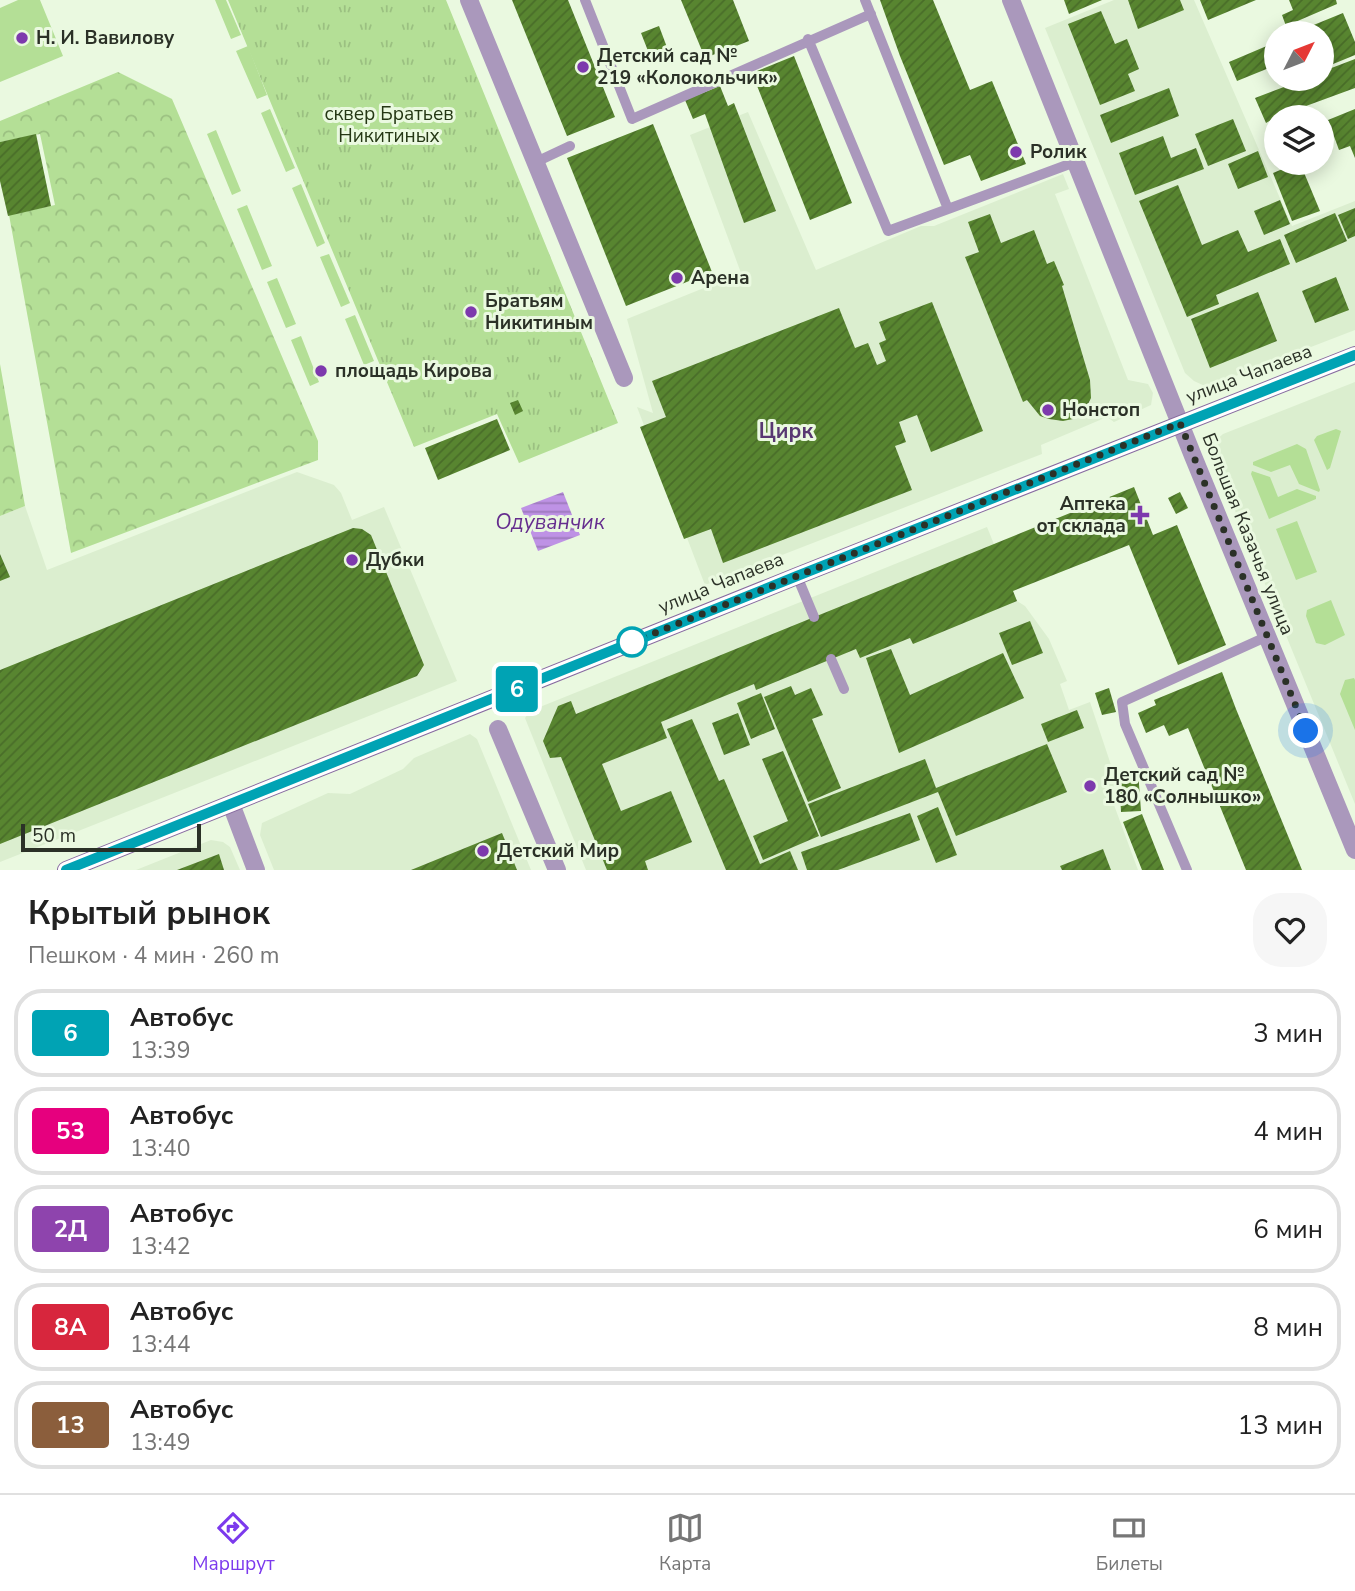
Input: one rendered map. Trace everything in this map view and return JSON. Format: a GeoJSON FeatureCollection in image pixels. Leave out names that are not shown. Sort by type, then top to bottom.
{"type":"FeatureCollection","features":[{"type":"Feature","properties":{"kind":"street"},"geometry":{"type":"LineString","coordinates":[[469,0],[624,378]]}},
{"type":"Feature","properties":{"kind":"street","name":"Большая Казачья улица"},"geometry":{"type":"LineString","coordinates":[[1011,0],[1355,850]]}},
{"type":"Feature","properties":{"kind":"street","name":"улица Чапаева"},"geometry":{"type":"LineString","coordinates":[[66,870],[1355,355]]}},
{"type":"Feature","properties":{"kind":"street"},"geometry":{"type":"LineString","coordinates":[[498,729],[558,870]]}},
{"type":"Feature","properties":{"kind":"street"},"geometry":{"type":"LineString","coordinates":[[231,804],[256,870]]}},
{"type":"Feature","properties":{"kind":"lane"},"geometry":{"type":"LineString","coordinates":[[585,0],[632,119],[871,13]]}},
{"type":"Feature","properties":{"kind":"lane"},"geometry":{"type":"LineString","coordinates":[[865,0],[948,209]]}},
{"type":"Feature","properties":{"kind":"lane"},"geometry":{"type":"LineString","coordinates":[[808,39],[888,231],[1075,162]]}},
{"type":"Feature","properties":{"kind":"lane"},"geometry":{"type":"LineString","coordinates":[[536,162],[570,146]]}},
{"type":"Feature","properties":{"kind":"lane"},"geometry":{"type":"LineString","coordinates":[[797,576],[814,617]]}},
{"type":"Feature","properties":{"kind":"lane"},"geometry":{"type":"LineString","coordinates":[[1187,870],[1125,724],[1122,702],[1268,636]]}},
{"type":"Feature","properties":{"kind":"lane"},"geometry":{"type":"LineString","coordinates":[[831,659],[844,689]]}},
{"type":"Feature","properties":{"kind":"shaded area"},"geometry":{"type":"Polygon","coordinates":[[[1114,0],[1194,0],[1264,161],[1264,175],[1270,175],[1292,226],[1355,201],[1355,330],[1207,387],[1185,373],[1045,28],[1114,0]]]}},
{"type":"Feature","properties":{"kind":"shaded area"},"geometry":{"type":"Polygon","coordinates":[[[748,112],[816,270],[921,226],[934,226],[1063,174],[1069,189],[1055,194],[1128,380],[1148,384],[1153,393],[1151,405],[1114,422],[1107,417],[1041,445],[1042,454],[705,585],[637,407],[653,413],[627,319],[741,273],[690,135],[748,112]]]}},
{"type":"Feature","properties":{"kind":"shaded area"},"geometry":{"type":"Polygon","coordinates":[[[1355,382],[1355,804],[1211,452],[1215,441],[1223,434],[1355,382]]]}},
{"type":"Feature","properties":{"kind":"shaded area"},"geometry":{"type":"Polygon","coordinates":[[[297,472],[334,485],[341,493],[352,520],[384,507],[457,681],[0,862],[0,516],[25,506],[47,570],[297,472]]]}},
{"type":"Feature","properties":{"kind":"shaded area"},"geometry":{"type":"Polygon","coordinates":[[[987,527],[1017,601],[1025,606],[1049,639],[1067,681],[1060,684],[1069,710],[1090,702],[1114,774],[1114,805],[1138,870],[586,870],[525,718],[530,711],[987,527]]]}},
{"type":"Feature","properties":{"kind":"shaded area"},"geometry":{"type":"Polygon","coordinates":[[[470,734],[477,739],[531,870],[274,870],[260,835],[262,823],[328,793],[350,794],[403,769],[414,758],[470,734]]]}},
{"type":"Feature","properties":{"kind":"shaded area"},"geometry":{"type":"Polygon","coordinates":[[[211,840],[223,842],[230,847],[240,870],[136,870],[211,840]]]}},
{"type":"Feature","properties":{"kind":"green space"},"geometry":{"type":"Polygon","coordinates":[[[18,0],[40,0],[63,56],[0,82],[0,8],[18,0]]]}},
{"type":"Feature","properties":{"kind":"green space"},"geometry":{"type":"Polygon","coordinates":[[[215,0],[226,0],[241,35],[231,39],[215,0]]]}},
{"type":"Feature","properties":{"kind":"green space","name":"сквер Братьев Никитиных"},"geometry":{"type":"Polygon","coordinates":[[[228,0],[446,0],[618,423],[519,463],[497,414],[414,447],[228,0]]]}},
{"type":"Feature","properties":{"kind":"green space"},"geometry":{"type":"Polygon","coordinates":[[[248,46],[267,95],[257,99],[236,51],[248,46]]]}},
{"type":"Feature","properties":{"kind":"green space"},"geometry":{"type":"Polygon","coordinates":[[[118,72],[172,99],[318,441],[318,460],[71,553],[9,215],[55,205],[40,134],[0,142],[0,121],[118,72]]]}},
{"type":"Feature","properties":{"kind":"green space"},"geometry":{"type":"Polygon","coordinates":[[[270,109],[295,168],[286,172],[261,113],[270,109]]]}},
{"type":"Feature","properties":{"kind":"green space"},"geometry":{"type":"Polygon","coordinates":[[[216,130],[241,191],[232,195],[207,134],[216,130]]]}},
{"type":"Feature","properties":{"kind":"green space"},"geometry":{"type":"Polygon","coordinates":[[[301,184],[325,243],[317,247],[292,188],[301,184]]]}},
{"type":"Feature","properties":{"kind":"green space"},"geometry":{"type":"Polygon","coordinates":[[[247,205],[272,266],[262,270],[237,209],[247,205]]]}},
{"type":"Feature","properties":{"kind":"green space"},"geometry":{"type":"Polygon","coordinates":[[[329,254],[350,303],[341,307],[320,257],[329,254]]]}},
{"type":"Feature","properties":{"kind":"green space"},"geometry":{"type":"Polygon","coordinates":[[[277,278],[296,324],[286,328],[267,282],[277,278]]]}},
{"type":"Feature","properties":{"kind":"green space"},"geometry":{"type":"Polygon","coordinates":[[[355,315],[374,361],[364,365],[345,319],[355,315]]]}},
{"type":"Feature","properties":{"kind":"green space"},"geometry":{"type":"Polygon","coordinates":[[[301,336],[319,382],[310,386],[291,340],[301,336]]]}},
{"type":"Feature","properties":{"kind":"green space"},"geometry":{"type":"Polygon","coordinates":[[[0,364],[25,506],[0,516],[0,364]]]}},
{"type":"Feature","properties":{"kind":"green space"},"geometry":{"type":"Polygon","coordinates":[[[1336,429],[1341,431],[1330,468],[1327,470],[1314,440],[1317,436],[1336,429]]]}},
{"type":"Feature","properties":{"kind":"green space"},"geometry":{"type":"Polygon","coordinates":[[[1297,444],[1306,449],[1319,492],[1299,484],[1290,465],[1271,472],[1253,465],[1253,462],[1297,444]]]}},
{"type":"Feature","properties":{"kind":"green space"},"geometry":{"type":"Polygon","coordinates":[[[1252,471],[1270,477],[1278,497],[1297,489],[1316,496],[1316,499],[1269,519],[1252,471]]]}},
{"type":"Feature","properties":{"kind":"green space"},"geometry":{"type":"Polygon","coordinates":[[[1297,521],[1317,572],[1296,580],[1276,529],[1297,521]]]}},
{"type":"Feature","properties":{"kind":"green space"},"geometry":{"type":"Polygon","coordinates":[[[1331,600],[1345,635],[1325,645],[1316,643],[1306,616],[1307,610],[1331,600]]]}},
{"type":"Feature","properties":{"kind":"green space"},"geometry":{"type":"Polygon","coordinates":[[[1354,678],[1355,730],[1340,694],[1345,680],[1354,678]]]}},
{"type":"Feature","properties":{"kind":"water","name":"Одуванчик"},"geometry":{"type":"Polygon","coordinates":[[[563,492],[580,535],[538,551],[521,508],[563,492]]]}},
{"type":"Feature","properties":{"kind":"building"},"geometry":{"type":"Polygon","coordinates":[[[512,0],[568,0],[615,117],[567,136],[512,0]]]}},
{"type":"Feature","properties":{"kind":"building"},"geometry":{"type":"Polygon","coordinates":[[[681,0],[733,0],[749,41],[705,58],[681,0]]]}},
{"type":"Feature","properties":{"kind":"building"},"geometry":{"type":"Polygon","coordinates":[[[880,0],[933,0],[970,90],[992,81],[1026,164],[981,181],[970,155],[944,165],[880,0]]]}},
{"type":"Feature","properties":{"kind":"building"},"geometry":{"type":"Polygon","coordinates":[[[1064,0],[1102,0],[1069,14],[1064,0]]]}},
{"type":"Feature","properties":{"kind":"building"},"geometry":{"type":"Polygon","coordinates":[[[1128,0],[1180,0],[1184,10],[1138,29],[1128,0]]]}},
{"type":"Feature","properties":{"kind":"building"},"geometry":{"type":"Polygon","coordinates":[[[1200,0],[1256,0],[1208,20],[1200,0]]]}},
{"type":"Feature","properties":{"kind":"building"},"geometry":{"type":"Polygon","coordinates":[[[1289,0],[1336,0],[1337,4],[1298,21],[1284,21],[1282,15],[1293,10],[1289,0]]]}},
{"type":"Feature","properties":{"kind":"building"},"geometry":{"type":"Polygon","coordinates":[[[1101,11],[1115,44],[1127,39],[1139,69],[1128,74],[1135,91],[1100,105],[1068,24],[1101,11]]]}},
{"type":"Feature","properties":{"kind":"building"},"geometry":{"type":"Polygon","coordinates":[[[1343,13],[1355,42],[1355,55],[1334,64],[1334,21],[1323,21],[1343,13]]]}},
{"type":"Feature","properties":{"kind":"building"},"geometry":{"type":"Polygon","coordinates":[[[659,26],[668,50],[650,56],[641,33],[659,26]]]}},
{"type":"Feature","properties":{"kind":"building"},"geometry":{"type":"Polygon","coordinates":[[[1264,47],[1264,70],[1237,81],[1229,62],[1264,47]]]}},
{"type":"Feature","properties":{"kind":"building"},"geometry":{"type":"Polygon","coordinates":[[[794,56],[852,203],[810,220],[752,73],[794,56]]]}},
{"type":"Feature","properties":{"kind":"building"},"geometry":{"type":"Polygon","coordinates":[[[1355,59],[1355,88],[1309,105],[1264,105],[1264,118],[1255,98],[1273,91],[1334,91],[1334,67],[1355,59]]]}},
{"type":"Feature","properties":{"kind":"building"},"geometry":{"type":"Polygon","coordinates":[[[720,86],[728,106],[734,103],[776,211],[744,223],[705,114],[693,119],[685,100],[720,86]]]}},
{"type":"Feature","properties":{"kind":"building"},"geometry":{"type":"Polygon","coordinates":[[[1169,88],[1179,116],[1111,143],[1100,115],[1169,88]]]}},
{"type":"Feature","properties":{"kind":"building"},"geometry":{"type":"Polygon","coordinates":[[[1355,109],[1355,158],[1350,146],[1339,150],[1334,136],[1334,118],[1355,109]]]}},
{"type":"Feature","properties":{"kind":"building"},"geometry":{"type":"Polygon","coordinates":[[[1233,119],[1246,151],[1208,166],[1195,134],[1233,119]]]}},
{"type":"Feature","properties":{"kind":"building"},"geometry":{"type":"Polygon","coordinates":[[[653,124],[712,272],[626,306],[567,158],[653,124]]]}},
{"type":"Feature","properties":{"kind":"building"},"geometry":{"type":"Polygon","coordinates":[[[36,134],[51,206],[8,216],[0,181],[0,142],[36,134]]]}},
{"type":"Feature","properties":{"kind":"building"},"geometry":{"type":"Polygon","coordinates":[[[1163,136],[1171,158],[1196,148],[1204,169],[1135,195],[1119,153],[1163,136]]]}},
{"type":"Feature","properties":{"kind":"building"},"geometry":{"type":"Polygon","coordinates":[[[1258,151],[1264,175],[1268,177],[1238,189],[1228,164],[1258,151]]]}},
{"type":"Feature","properties":{"kind":"building"},"geometry":{"type":"Polygon","coordinates":[[[1274,175],[1305,175],[1320,211],[1292,221],[1274,175]]]}},
{"type":"Feature","properties":{"kind":"building"},"geometry":{"type":"Polygon","coordinates":[[[1178,185],[1202,245],[1238,230],[1248,252],[1280,239],[1290,264],[1216,295],[1219,304],[1187,317],[1139,201],[1178,185]]]}},
{"type":"Feature","properties":{"kind":"building"},"geometry":{"type":"Polygon","coordinates":[[[1280,200],[1290,224],[1264,235],[1254,211],[1280,200]]]}},
{"type":"Feature","properties":{"kind":"building"},"geometry":{"type":"Polygon","coordinates":[[[1355,208],[1355,236],[1348,239],[1338,215],[1355,208]]]}},
{"type":"Feature","properties":{"kind":"building"},"geometry":{"type":"Polygon","coordinates":[[[1335,213],[1347,241],[1296,263],[1284,235],[1335,213]]]}},
{"type":"Feature","properties":{"kind":"building"},"geometry":{"type":"Polygon","coordinates":[[[990,214],[1001,243],[1034,230],[1047,264],[1054,261],[1064,285],[1062,286],[1090,380],[1091,398],[1086,408],[1073,419],[1063,421],[1040,416],[1027,400],[1023,402],[965,257],[979,252],[968,222],[990,214]]]}},
{"type":"Feature","properties":{"kind":"building"},"geometry":{"type":"Polygon","coordinates":[[[1336,277],[1349,310],[1315,323],[1302,291],[1336,277]]]}},
{"type":"Feature","properties":{"kind":"building"},"geometry":{"type":"Polygon","coordinates":[[[1258,292],[1277,341],[1210,368],[1191,319],[1258,292]]]}},
{"type":"Feature","properties":{"kind":"building"},"geometry":{"type":"Polygon","coordinates":[[[932,302],[983,431],[931,452],[917,415],[899,422],[906,442],[895,446],[912,490],[723,563],[711,529],[684,539],[640,427],[666,417],[652,381],[839,308],[855,348],[868,343],[877,365],[886,361],[879,343],[886,340],[879,322],[932,302]]]}},
{"type":"Feature","properties":{"kind":"building"},"geometry":{"type":"Polygon","coordinates":[[[518,400],[523,411],[515,415],[510,403],[518,400]]]}},
{"type":"Feature","properties":{"kind":"building"},"geometry":{"type":"Polygon","coordinates":[[[497,419],[510,450],[438,480],[425,448],[497,419]]]}},
{"type":"Feature","properties":{"kind":"building"},"geometry":{"type":"Polygon","coordinates":[[[1134,487],[1153,535],[1177,525],[1226,645],[1178,665],[1129,545],[1013,591],[1017,601],[913,644],[910,638],[860,658],[856,649],[756,690],[754,684],[661,722],[667,738],[602,764],[621,811],[671,791],[692,842],[645,861],[648,870],[607,870],[561,757],[550,758],[543,741],[558,706],[571,701],[576,714],[1134,487]]]}},
{"type":"Feature","properties":{"kind":"building"},"geometry":{"type":"Polygon","coordinates":[[[1180,492],[1188,508],[1176,514],[1168,498],[1180,492]]]}},
{"type":"Feature","properties":{"kind":"building"},"geometry":{"type":"Polygon","coordinates":[[[353,528],[362,529],[371,535],[424,665],[417,676],[0,844],[0,670],[353,528]]]}},
{"type":"Feature","properties":{"kind":"building"},"geometry":{"type":"Polygon","coordinates":[[[0,554],[10,577],[0,581],[0,554]]]}},
{"type":"Feature","properties":{"kind":"building"},"geometry":{"type":"Polygon","coordinates":[[[1030,621],[1043,653],[1012,665],[999,633],[1030,621]]]}},
{"type":"Feature","properties":{"kind":"building"},"geometry":{"type":"Polygon","coordinates":[[[891,649],[910,695],[1003,653],[1024,698],[899,753],[866,658],[891,649]]]}},
{"type":"Feature","properties":{"kind":"building"},"geometry":{"type":"Polygon","coordinates":[[[1222,672],[1302,870],[1246,870],[1188,728],[1169,736],[1164,725],[1146,733],[1138,713],[1156,705],[1154,700],[1222,672]]]}},
{"type":"Feature","properties":{"kind":"building"},"geometry":{"type":"Polygon","coordinates":[[[791,686],[795,695],[811,688],[823,715],[812,719],[841,788],[808,802],[764,697],[791,686]]]}},
{"type":"Feature","properties":{"kind":"building"},"geometry":{"type":"Polygon","coordinates":[[[1109,688],[1116,712],[1102,715],[1095,693],[1109,688]]]}},
{"type":"Feature","properties":{"kind":"building"},"geometry":{"type":"Polygon","coordinates":[[[761,693],[775,729],[751,739],[737,703],[761,693]]]}},
{"type":"Feature","properties":{"kind":"building"},"geometry":{"type":"Polygon","coordinates":[[[1077,710],[1084,728],[1048,742],[1041,724],[1077,710]]]}},
{"type":"Feature","properties":{"kind":"building"},"geometry":{"type":"Polygon","coordinates":[[[738,713],[750,745],[724,755],[712,723],[738,713]]]}},
{"type":"Feature","properties":{"kind":"building"},"geometry":{"type":"Polygon","coordinates":[[[692,719],[719,781],[724,779],[760,864],[790,851],[798,870],[726,870],[667,729],[692,719]]]}},
{"type":"Feature","properties":{"kind":"building"},"geometry":{"type":"Polygon","coordinates":[[[1047,744],[1067,792],[956,836],[938,792],[821,837],[808,804],[925,759],[936,788],[1047,744]]]}},
{"type":"Feature","properties":{"kind":"building"},"geometry":{"type":"Polygon","coordinates":[[[783,751],[819,836],[763,860],[753,836],[788,821],[762,759],[783,751]]]}},
{"type":"Feature","properties":{"kind":"building"},"geometry":{"type":"Polygon","coordinates":[[[1138,771],[1141,811],[1121,812],[1119,772],[1138,771]]]}},
{"type":"Feature","properties":{"kind":"building"},"geometry":{"type":"Polygon","coordinates":[[[938,807],[957,855],[936,863],[917,816],[938,807]]]}},
{"type":"Feature","properties":{"kind":"building"},"geometry":{"type":"Polygon","coordinates":[[[910,813],[920,840],[838,870],[807,870],[801,852],[910,813]]]}},
{"type":"Feature","properties":{"kind":"building"},"geometry":{"type":"Polygon","coordinates":[[[1142,814],[1164,870],[1142,870],[1123,822],[1142,814]]]}},
{"type":"Feature","properties":{"kind":"building","name":"Детский Мир"},"geometry":{"type":"Polygon","coordinates":[[[502,833],[517,870],[411,870],[502,833]]]}},
{"type":"Feature","properties":{"kind":"building"},"geometry":{"type":"Polygon","coordinates":[[[1103,849],[1111,870],[1062,870],[1060,866],[1103,849]]]}},
{"type":"Feature","properties":{"kind":"building"},"geometry":{"type":"Polygon","coordinates":[[[219,854],[224,870],[177,870],[219,854]]]}},
{"type":"Feature","properties":{"kind":"bus line","name":"6"},"geometry":{"type":"LineString","coordinates":[[66,870],[1355,355]]}},
{"type":"Feature","properties":{"kind":"place","name":"Н. И. Вавилову"},"geometry":{"type":"Point","coordinates":[22,38]}},
{"type":"Feature","properties":{"kind":"place","name":"Детский сад № 219 «Колокольчик»"},"geometry":{"type":"Point","coordinates":[583,67]}},
{"type":"Feature","properties":{"kind":"place","name":"Ролик"},"geometry":{"type":"Point","coordinates":[1016,152]}},
{"type":"Feature","properties":{"kind":"place","name":"Арена"},"geometry":{"type":"Point","coordinates":[677,278]}},
{"type":"Feature","properties":{"kind":"place","name":"Братьям Никитиным"},"geometry":{"type":"Point","coordinates":[471,312]}},
{"type":"Feature","properties":{"kind":"place","name":"площадь Кирова"},"geometry":{"type":"Point","coordinates":[321,371]}},
{"type":"Feature","properties":{"kind":"place","name":"Нонстоп"},"geometry":{"type":"Point","coordinates":[1048,410]}},
{"type":"Feature","properties":{"kind":"place","name":"Аптека от склада"},"geometry":{"type":"Point","coordinates":[1140,515]}},
{"type":"Feature","properties":{"kind":"place","name":"Дубки"},"geometry":{"type":"Point","coordinates":[352,560]}},
{"type":"Feature","properties":{"kind":"place","name":"Детский сад № 180 «Солнышко»"},"geometry":{"type":"Point","coordinates":[1090,786]}},
{"type":"Feature","properties":{"kind":"place","name":"Детский Мир"},"geometry":{"type":"Point","coordinates":[483,851]}},
{"type":"Feature","properties":{"kind":"district","name":"Цирк"},"geometry":{"type":"Point","coordinates":[786,431]}},
{"type":"Feature","properties":{"kind":"route"},"geometry":{"type":"LineString","coordinates":[[632,642],[1180,423],[1306,731]]}}]}
